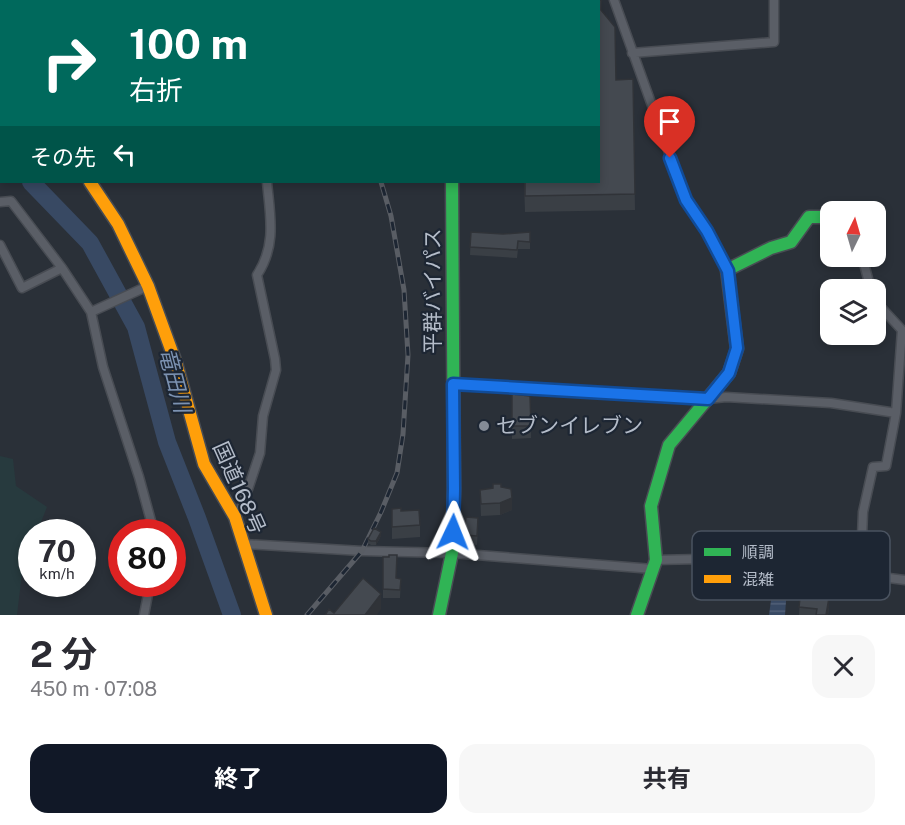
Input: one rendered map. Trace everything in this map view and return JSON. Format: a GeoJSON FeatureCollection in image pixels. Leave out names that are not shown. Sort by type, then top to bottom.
{"type":"FeatureCollection","features":[{"type":"Feature","properties":{"kind":"main road","name":"国道168号"},"geometry":{"type":"LineString","coordinates":[[91,183],[118,224],[148,286],[177,363],[204,464],[235,517],[266,615]]}},
{"type":"Feature","properties":{"kind":"main road","name":"平群バイパス"},"geometry":{"type":"LineString","coordinates":[[439,615],[452,553],[454,489],[452,183]]}},
{"type":"Feature","properties":{"kind":"main road"},"geometry":{"type":"LineString","coordinates":[[637,615],[654,564],[651,506],[669,445],[729,373],[737,348],[728,271],[771,248],[791,242],[809,217],[820,217]]}},
{"type":"Feature","properties":{"kind":"street"},"geometry":{"type":"LineString","coordinates":[[614,0],[686,200],[707,231],[728,271]]}},
{"type":"Feature","properties":{"kind":"street"},"geometry":{"type":"LineString","coordinates":[[632,53],[774,42],[774,0]]}},
{"type":"Feature","properties":{"kind":"street"},"geometry":{"type":"LineString","coordinates":[[235,517],[243,504],[260,453],[263,416],[276,370],[257,275],[263,265],[272,231],[267,183]]}},
{"type":"Feature","properties":{"kind":"street"},"geometry":{"type":"LineString","coordinates":[[0,202],[11,201],[62,268],[91,312],[103,367],[140,477],[151,519]]}},
{"type":"Feature","properties":{"kind":"street"},"geometry":{"type":"LineString","coordinates":[[0,245],[22,288],[62,268]]}},
{"type":"Feature","properties":{"kind":"street"},"geometry":{"type":"LineString","coordinates":[[91,312],[148,286]]}},
{"type":"Feature","properties":{"kind":"street"},"geometry":{"type":"LineString","coordinates":[[863,531],[864,512],[873,467],[886,466],[896,413],[902,330],[886,313]]}},
{"type":"Feature","properties":{"kind":"street"},"geometry":{"type":"LineString","coordinates":[[453,384],[708,399],[831,403],[896,413]]}},
{"type":"Feature","properties":{"kind":"street"},"geometry":{"type":"LineString","coordinates":[[244,544],[654,564],[692,560]]}},
{"type":"Feature","properties":{"kind":"street"},"geometry":{"type":"LineString","coordinates":[[890,578],[905,580]]}},
{"type":"Feature","properties":{"kind":"street"},"geometry":{"type":"LineString","coordinates":[[144,615],[147,597]]}},
{"type":"Feature","properties":{"kind":"green space"},"geometry":{"type":"Polygon","coordinates":[[[0,456],[13,459],[16,486],[47,507],[42,519],[18,519],[19,597],[17,615],[0,615],[0,456]]]}},
{"type":"Feature","properties":{"kind":"water"},"geometry":{"type":"Polygon","coordinates":[[[771,600],[786,600],[785,615],[769,615],[771,600]]]}},
{"type":"Feature","properties":{"kind":"building"},"geometry":{"type":"Polygon","coordinates":[[[601,0],[601,10],[615,27],[616,80],[633,79],[635,194],[525,196],[525,183],[600,183],[601,0]]]}},
{"type":"Feature","properties":{"kind":"building"},"geometry":{"type":"Polygon","coordinates":[[[471,232],[503,234],[530,232],[530,242],[518,241],[517,250],[470,247],[471,232]]]}},
{"type":"Feature","properties":{"kind":"building"},"geometry":{"type":"Polygon","coordinates":[[[512,394],[530,396],[531,426],[512,426],[512,394]]]}},
{"type":"Feature","properties":{"kind":"building"},"geometry":{"type":"Polygon","coordinates":[[[493,484],[501,484],[501,487],[511,489],[512,498],[500,503],[481,504],[480,490],[493,488],[493,484]]]}},
{"type":"Feature","properties":{"kind":"building"},"geometry":{"type":"Polygon","coordinates":[[[401,508],[401,511],[419,510],[420,525],[392,527],[392,509],[401,508]]]}},
{"type":"Feature","properties":{"kind":"building"},"geometry":{"type":"Polygon","coordinates":[[[466,517],[478,518],[477,536],[464,535],[466,517]]]}},
{"type":"Feature","properties":{"kind":"building"},"geometry":{"type":"Polygon","coordinates":[[[374,528],[381,532],[376,541],[371,541],[368,539],[374,528]]]}},
{"type":"Feature","properties":{"kind":"building"},"geometry":{"type":"Polygon","coordinates":[[[389,555],[397,555],[396,578],[401,579],[400,590],[383,589],[383,557],[389,557],[389,555]]]}},
{"type":"Feature","properties":{"kind":"building"},"geometry":{"type":"Polygon","coordinates":[[[363,578],[381,594],[365,615],[325,615],[329,609],[334,613],[363,578]]]}},
{"type":"Feature","properties":{"kind":"building"},"geometry":{"type":"Polygon","coordinates":[[[800,600],[829,600],[826,615],[816,615],[817,609],[799,607],[800,600]]]}},
{"type":"Feature","properties":{"kind":"waterway","name":"竜田川"},"geometry":{"type":"LineString","coordinates":[[32,183],[90,243],[136,327],[167,442],[232,615]]}},
{"type":"Feature","properties":{"kind":"railway"},"geometry":{"type":"LineString","coordinates":[[307,615],[362,551],[397,473],[403,434],[408,355],[404,290],[391,216],[381,183]]}},
{"type":"Feature","properties":{"kind":"traffic: fast"},"geometry":{"type":"LineString","coordinates":[[439,615],[452,553],[454,489],[452,183]]}},
{"type":"Feature","properties":{"kind":"traffic: fast"},"geometry":{"type":"LineString","coordinates":[[637,615],[656,560],[651,506],[669,445],[729,373],[737,349],[727,270],[771,248],[791,242],[809,217],[820,217]]}},
{"type":"Feature","properties":{"kind":"traffic: slow"},"geometry":{"type":"LineString","coordinates":[[91,183],[118,224],[148,286],[176,363],[204,464],[235,517],[266,615]]}},
{"type":"Feature","properties":{"kind":"place","name":"セブンイレブン"},"geometry":{"type":"Point","coordinates":[484,426]}},
{"type":"Feature","properties":{"kind":"route"},"geometry":{"type":"LineString","coordinates":[[453,532],[453,384],[708,399],[729,373],[737,348],[728,271],[707,231],[686,200],[670,158]]}}]}
